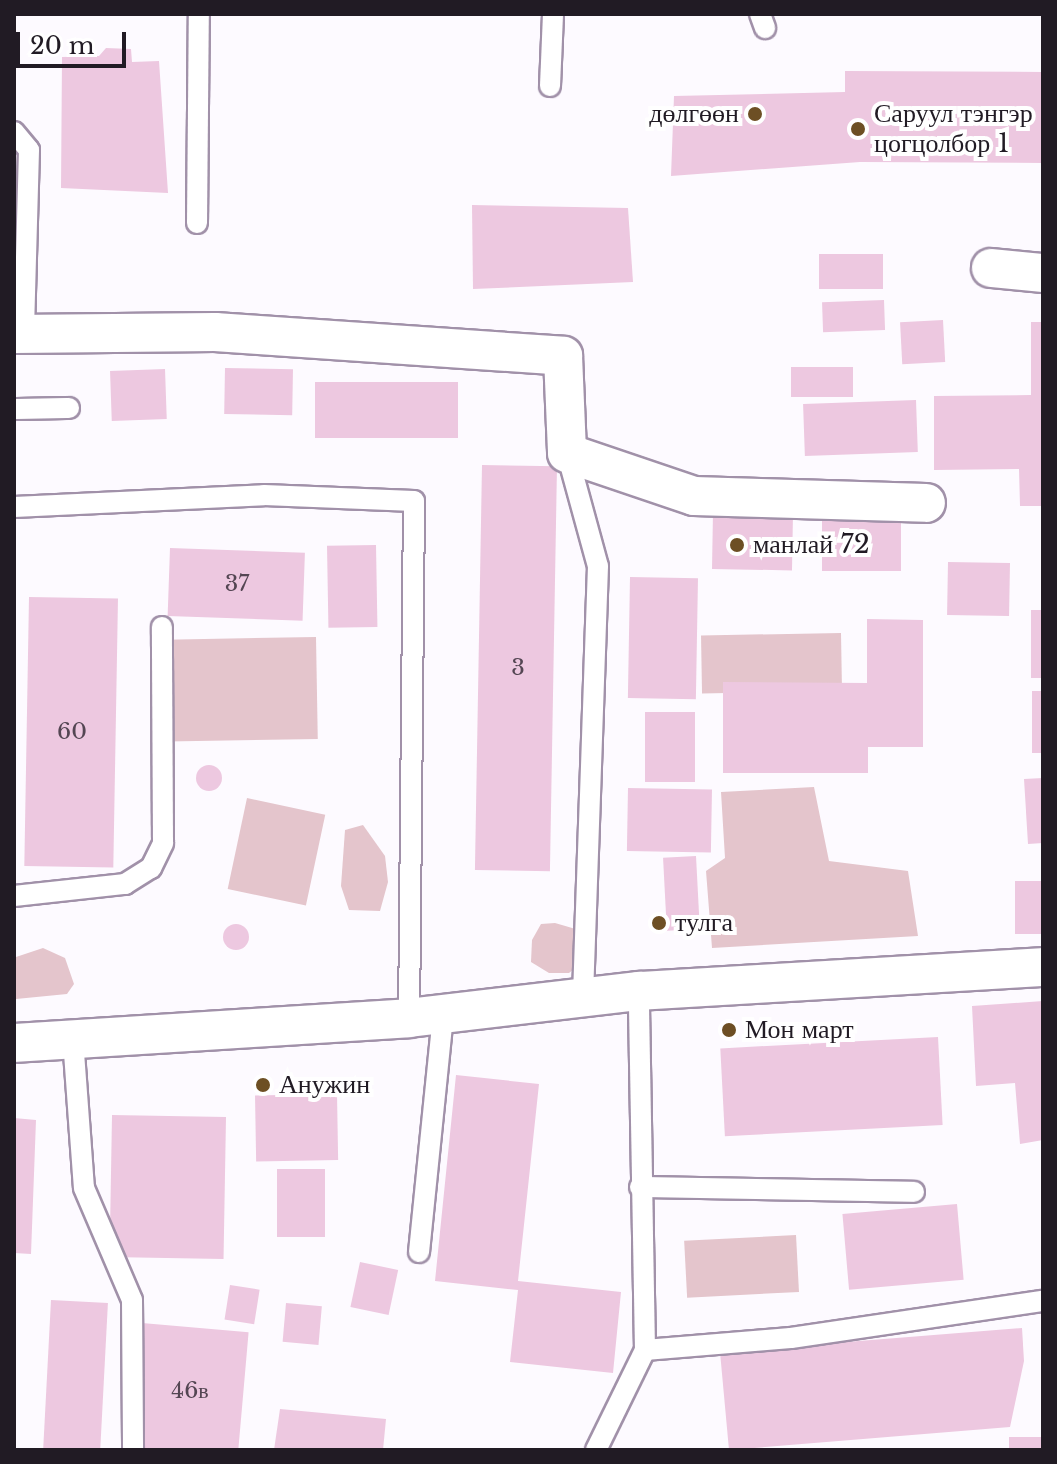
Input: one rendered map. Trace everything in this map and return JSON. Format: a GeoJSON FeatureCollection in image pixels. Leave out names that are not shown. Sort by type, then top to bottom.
{"type":"FeatureCollection","features":[{"type":"Feature","properties":{"kind":"street"},"geometry":{"type":"LineString","coordinates":[[991,268],[1043,273]]}},
{"type":"Feature","properties":{"kind":"street"},"geometry":{"type":"LineString","coordinates":[[19,334],[215,332],[563,356],[567,453],[694,496],[926,503]]}},
{"type":"Feature","properties":{"kind":"street"},"geometry":{"type":"LineString","coordinates":[[14,1043],[426,1016],[639,991],[1043,967]]}},
{"type":"Feature","properties":{"kind":"lane"},"geometry":{"type":"LineString","coordinates":[[197,223],[199,14]]}},
{"type":"Feature","properties":{"kind":"lane"},"geometry":{"type":"LineString","coordinates":[[550,86],[553,14]]}},
{"type":"Feature","properties":{"kind":"lane"},"geometry":{"type":"LineString","coordinates":[[14,132],[29,150],[19,334]]}},
{"type":"Feature","properties":{"kind":"lane"},"geometry":{"type":"LineString","coordinates":[[14,409],[69,408]]}},
{"type":"Feature","properties":{"kind":"lane"},"geometry":{"type":"LineString","coordinates":[[567,453],[598,566],[583,998]]}},
{"type":"Feature","properties":{"kind":"lane"},"geometry":{"type":"LineString","coordinates":[[14,507],[264,495],[414,501],[426,1016],[419,1252]]}},
{"type":"Feature","properties":{"kind":"lane"},"geometry":{"type":"LineString","coordinates":[[14,896],[125,884],[151,868],[163,843],[162,627]]}},
{"type":"Feature","properties":{"kind":"lane"},"geometry":{"type":"LineString","coordinates":[[596,1450],[645,1350],[639,991]]}},
{"type":"Feature","properties":{"kind":"lane"},"geometry":{"type":"LineString","coordinates":[[73,1039],[84,1188],[132,1300],[133,1450]]}},
{"type":"Feature","properties":{"kind":"lane"},"geometry":{"type":"LineString","coordinates":[[640,1187],[914,1192]]}},
{"type":"Feature","properties":{"kind":"lane"},"geometry":{"type":"LineString","coordinates":[[645,1350],[791,1338],[1043,1301]]}},
{"type":"Feature","properties":{"kind":"shaded area"},"geometry":{"type":"Polygon","coordinates":[[[841,633],[842,691],[702,693],[701,635],[841,633]]]}},
{"type":"Feature","properties":{"kind":"shaded area"},"geometry":{"type":"Polygon","coordinates":[[[316,637],[318,739],[167,742],[165,640],[316,637]]]}},
{"type":"Feature","properties":{"kind":"shaded area"},"geometry":{"type":"Polygon","coordinates":[[[814,787],[829,861],[908,871],[918,936],[712,948],[706,871],[725,858],[721,792],[814,787]]]}},
{"type":"Feature","properties":{"kind":"shaded area"},"geometry":{"type":"Polygon","coordinates":[[[247,798],[325,815],[306,906],[228,889],[247,798]]]}},
{"type":"Feature","properties":{"kind":"shaded area"},"geometry":{"type":"Polygon","coordinates":[[[363,825],[385,856],[388,882],[380,911],[349,910],[341,886],[345,830],[363,825]]]}},
{"type":"Feature","properties":{"kind":"shaded area"},"geometry":{"type":"Polygon","coordinates":[[[555,923],[579,930],[580,964],[569,973],[549,973],[531,962],[532,940],[541,924],[555,923]]]}},
{"type":"Feature","properties":{"kind":"shaded area"},"geometry":{"type":"Polygon","coordinates":[[[43,948],[65,958],[74,984],[67,994],[16,999],[16,957],[43,948]]]}},
{"type":"Feature","properties":{"kind":"shaded area"},"geometry":{"type":"Polygon","coordinates":[[[796,1235],[799,1292],[687,1298],[684,1241],[796,1235]]]}},
{"type":"Feature","properties":{"kind":"building"},"geometry":{"type":"Polygon","coordinates":[[[106,48],[131,49],[132,62],[159,61],[168,193],[61,188],[62,57],[99,56],[106,48]]]}},
{"type":"Feature","properties":{"kind":"building","name":"Саруул тэнгэр цогцолбор 1"},"geometry":{"type":"Polygon","coordinates":[[[845,71],[1043,72],[1043,163],[860,162],[671,176],[674,96],[845,92],[845,71]]]}},
{"type":"Feature","properties":{"kind":"building"},"geometry":{"type":"Polygon","coordinates":[[[472,205],[628,208],[633,282],[473,289],[472,205]]]}},
{"type":"Feature","properties":{"kind":"building"},"geometry":{"type":"Polygon","coordinates":[[[819,254],[883,254],[883,289],[819,289],[819,254]]]}},
{"type":"Feature","properties":{"kind":"building"},"geometry":{"type":"Polygon","coordinates":[[[884,300],[885,330],[823,332],[822,302],[884,300]]]}},
{"type":"Feature","properties":{"kind":"building"},"geometry":{"type":"Polygon","coordinates":[[[943,320],[945,362],[902,364],[900,322],[943,320]]]}},
{"type":"Feature","properties":{"kind":"building"},"geometry":{"type":"Polygon","coordinates":[[[1031,322],[1043,322],[1043,506],[1020,506],[1019,469],[934,470],[934,396],[1031,395],[1031,322]]]}},
{"type":"Feature","properties":{"kind":"building"},"geometry":{"type":"Polygon","coordinates":[[[791,367],[853,367],[853,397],[791,397],[791,367]]]}},
{"type":"Feature","properties":{"kind":"building"},"geometry":{"type":"Polygon","coordinates":[[[225,368],[293,369],[292,415],[224,414],[225,368]]]}},
{"type":"Feature","properties":{"kind":"building"},"geometry":{"type":"Polygon","coordinates":[[[165,369],[167,419],[112,421],[110,371],[165,369]]]}},
{"type":"Feature","properties":{"kind":"building"},"geometry":{"type":"Polygon","coordinates":[[[315,382],[458,382],[458,438],[315,438],[315,382]]]}},
{"type":"Feature","properties":{"kind":"building"},"geometry":{"type":"Polygon","coordinates":[[[916,400],[918,452],[805,456],[803,404],[916,400]]]}},
{"type":"Feature","properties":{"kind":"building"},"geometry":{"type":"Polygon","coordinates":[[[482,465],[557,466],[550,871],[475,870],[482,465]]]}},
{"type":"Feature","properties":{"kind":"building"},"geometry":{"type":"Polygon","coordinates":[[[822,511],[901,511],[901,571],[822,571],[822,511]]]}},
{"type":"Feature","properties":{"kind":"building"},"geometry":{"type":"Polygon","coordinates":[[[713,512],[793,513],[792,570],[712,569],[713,512]]]}},
{"type":"Feature","properties":{"kind":"building"},"geometry":{"type":"Polygon","coordinates":[[[376,545],[377,627],[328,628],[327,546],[376,545]]]}},
{"type":"Feature","properties":{"kind":"building"},"geometry":{"type":"Polygon","coordinates":[[[170,548],[305,553],[303,621],[168,616],[170,548]]]}},
{"type":"Feature","properties":{"kind":"building"},"geometry":{"type":"Polygon","coordinates":[[[948,562],[1010,563],[1009,616],[947,615],[948,562]]]}},
{"type":"Feature","properties":{"kind":"building"},"geometry":{"type":"Polygon","coordinates":[[[630,577],[698,578],[696,699],[628,698],[630,577]]]}},
{"type":"Feature","properties":{"kind":"building"},"geometry":{"type":"Polygon","coordinates":[[[29,597],[118,599],[113,868],[24,866],[29,597]]]}},
{"type":"Feature","properties":{"kind":"building"},"geometry":{"type":"Polygon","coordinates":[[[1031,610],[1043,610],[1043,678],[1031,678],[1031,610]]]}},
{"type":"Feature","properties":{"kind":"building"},"geometry":{"type":"Polygon","coordinates":[[[867,619],[923,620],[923,747],[868,747],[868,773],[723,773],[723,682],[867,683],[867,619]]]}},
{"type":"Feature","properties":{"kind":"building"},"geometry":{"type":"Polygon","coordinates":[[[1032,691],[1043,691],[1043,753],[1032,753],[1032,691]]]}},
{"type":"Feature","properties":{"kind":"building"},"geometry":{"type":"Polygon","coordinates":[[[645,712],[695,712],[695,782],[645,782],[645,712]]]}},
{"type":"Feature","properties":{"kind":"building"},"geometry":{"type":"Polygon","coordinates":[[[209,765],[218,769],[222,778],[218,787],[209,791],[200,787],[196,778],[200,769],[209,765]]]}},
{"type":"Feature","properties":{"kind":"building"},"geometry":{"type":"Polygon","coordinates":[[[1043,778],[1043,843],[1028,844],[1024,779],[1043,778]]]}},
{"type":"Feature","properties":{"kind":"building"},"geometry":{"type":"Polygon","coordinates":[[[628,788],[712,789],[711,852],[627,851],[628,788]]]}},
{"type":"Feature","properties":{"kind":"building"},"geometry":{"type":"Polygon","coordinates":[[[696,856],[700,929],[667,931],[663,858],[696,856]]]}},
{"type":"Feature","properties":{"kind":"building"},"geometry":{"type":"Polygon","coordinates":[[[1015,881],[1043,881],[1043,934],[1015,934],[1015,881]]]}},
{"type":"Feature","properties":{"kind":"building"},"geometry":{"type":"Polygon","coordinates":[[[236,924],[245,928],[249,937],[245,946],[236,950],[227,946],[223,937],[227,928],[236,924]]]}},
{"type":"Feature","properties":{"kind":"building"},"geometry":{"type":"Polygon","coordinates":[[[1043,1001],[1043,1140],[1020,1144],[1015,1083],[976,1086],[972,1006],[1043,1001]]]}},
{"type":"Feature","properties":{"kind":"building"},"geometry":{"type":"Polygon","coordinates":[[[938,1037],[943,1125],[725,1136],[720,1048],[938,1037]]]}},
{"type":"Feature","properties":{"kind":"building"},"geometry":{"type":"Polygon","coordinates":[[[456,1075],[539,1084],[518,1281],[621,1292],[613,1373],[510,1362],[518,1290],[435,1281],[456,1075]]]}},
{"type":"Feature","properties":{"kind":"building"},"geometry":{"type":"Polygon","coordinates":[[[337,1094],[338,1160],[256,1161],[255,1095],[337,1094]]]}},
{"type":"Feature","properties":{"kind":"building"},"geometry":{"type":"Polygon","coordinates":[[[112,1115],[226,1117],[224,1259],[110,1257],[112,1115]]]}},
{"type":"Feature","properties":{"kind":"building"},"geometry":{"type":"Polygon","coordinates":[[[14,1118],[36,1120],[31,1254],[14,1253],[14,1118]]]}},
{"type":"Feature","properties":{"kind":"building"},"geometry":{"type":"Polygon","coordinates":[[[277,1169],[325,1169],[325,1237],[277,1237],[277,1169]]]}},
{"type":"Feature","properties":{"kind":"building"},"geometry":{"type":"Polygon","coordinates":[[[957,1204],[964,1280],[849,1290],[842,1214],[957,1204]]]}},
{"type":"Feature","properties":{"kind":"building"},"geometry":{"type":"Polygon","coordinates":[[[360,1262],[398,1270],[389,1315],[350,1307],[360,1262]]]}},
{"type":"Feature","properties":{"kind":"building"},"geometry":{"type":"Polygon","coordinates":[[[230,1285],[260,1290],[254,1324],[225,1320],[230,1285]]]}},
{"type":"Feature","properties":{"kind":"building"},"geometry":{"type":"Polygon","coordinates":[[[51,1300],[108,1303],[100,1450],[43,1450],[51,1300]]]}},
{"type":"Feature","properties":{"kind":"building"},"geometry":{"type":"Polygon","coordinates":[[[286,1303],[322,1306],[318,1345],[283,1342],[286,1303]]]}},
{"type":"Feature","properties":{"kind":"building"},"geometry":{"type":"Polygon","coordinates":[[[142,1323],[249,1332],[238,1450],[131,1450],[142,1323]]]}},
{"type":"Feature","properties":{"kind":"building"},"geometry":{"type":"Polygon","coordinates":[[[1022,1328],[1024,1361],[1010,1427],[729,1450],[720,1352],[1022,1328]]]}},
{"type":"Feature","properties":{"kind":"building"},"geometry":{"type":"Polygon","coordinates":[[[280,1409],[386,1419],[383,1450],[274,1450],[280,1409]]]}},
{"type":"Feature","properties":{"kind":"building"},"geometry":{"type":"Polygon","coordinates":[[[1009,1437],[1043,1437],[1043,1450],[1009,1450],[1009,1437]]]}},
{"type":"Feature","properties":{"kind":"place","name":"дөлгөөн"},"geometry":{"type":"Point","coordinates":[755,114]}},
{"type":"Feature","properties":{"kind":"place","name":"Саруул тэнгэр цогцолбор 1"},"geometry":{"type":"Point","coordinates":[858,129]}},
{"type":"Feature","properties":{"kind":"place","name":"манлай 72"},"geometry":{"type":"Point","coordinates":[737,545]}},
{"type":"Feature","properties":{"kind":"place","name":"тулга"},"geometry":{"type":"Point","coordinates":[659,923]}},
{"type":"Feature","properties":{"kind":"place","name":"Мон март"},"geometry":{"type":"Point","coordinates":[729,1030]}},
{"type":"Feature","properties":{"kind":"place","name":"Анужин"},"geometry":{"type":"Point","coordinates":[263,1085]}}]}
